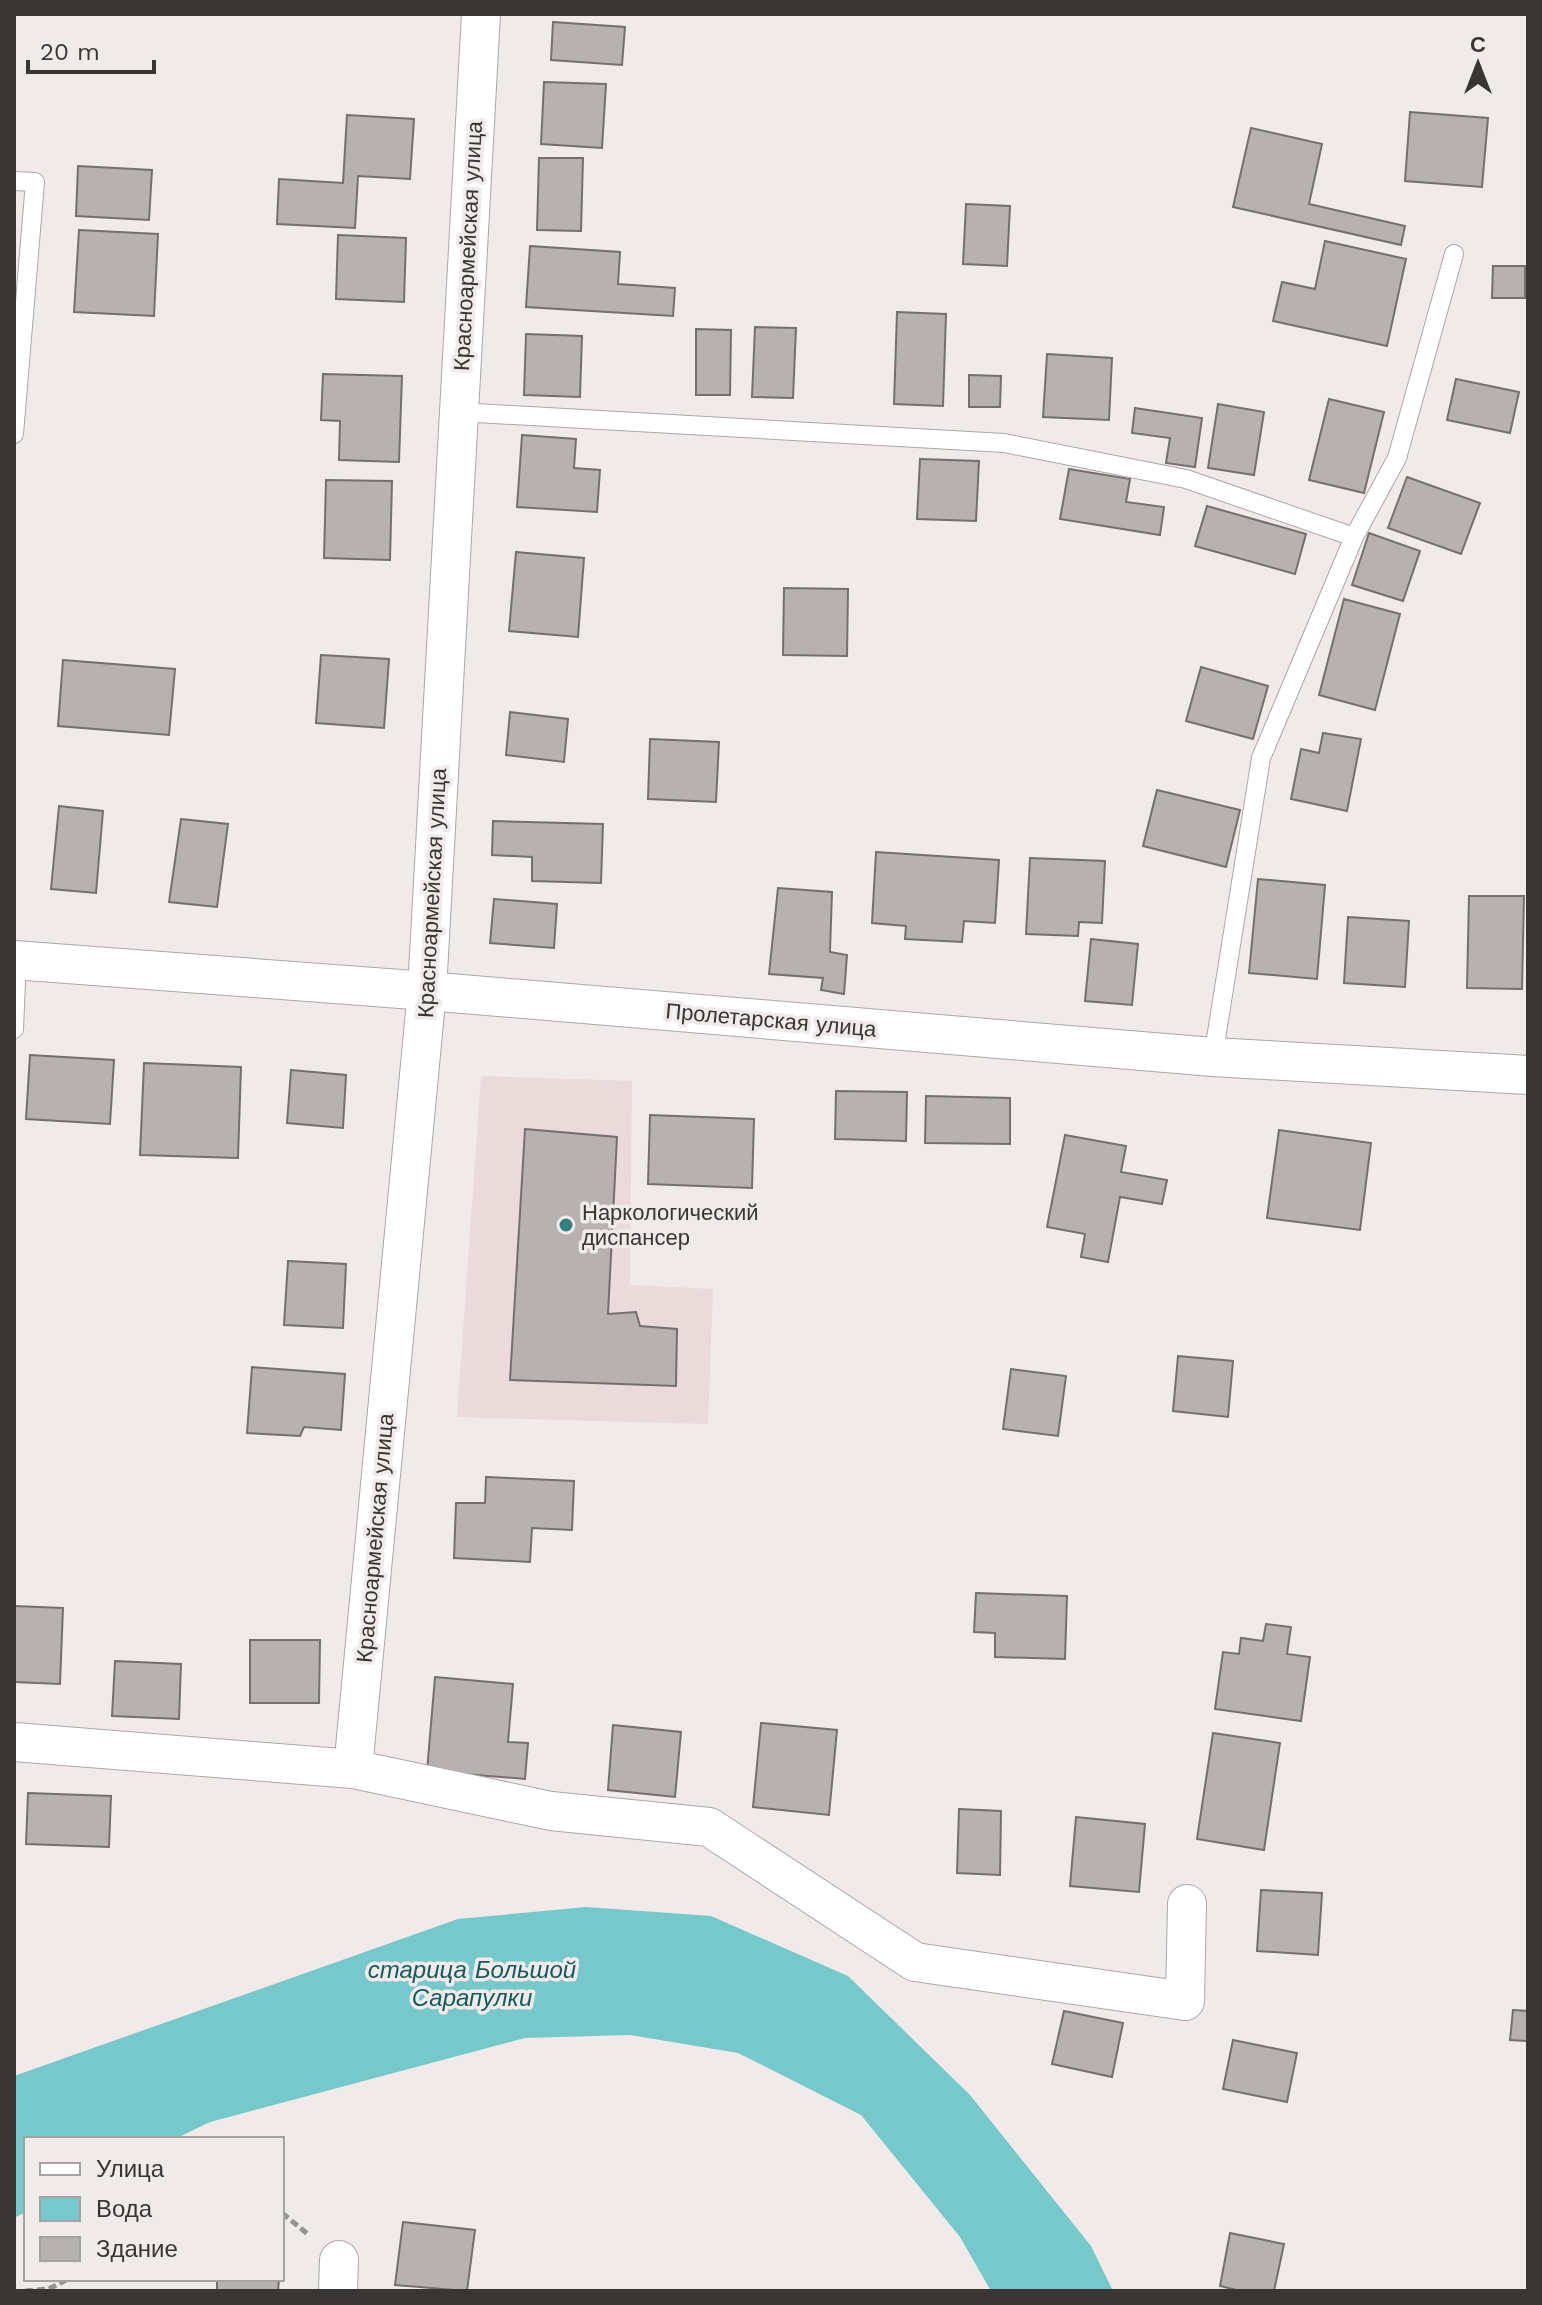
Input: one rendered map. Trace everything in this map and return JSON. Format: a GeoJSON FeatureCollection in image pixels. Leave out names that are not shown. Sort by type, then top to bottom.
{"type":"FeatureCollection","features":[{"type":"Feature","properties":{"kind":"street","name":"Красноармейская улица"},"geometry":{"type":"LineString","coordinates":[[353,1769],[427,991],[481,14]]}},
{"type":"Feature","properties":{"kind":"street","name":"Пролетарская улица"},"geometry":{"type":"LineString","coordinates":[[15,960],[1213,1057],[1528,1075]]}},
{"type":"Feature","properties":{"kind":"street"},"geometry":{"type":"LineString","coordinates":[[14,1742],[353,1769],[551,1811],[709,1827],[915,1962],[1185,2001],[1187,1904]]}},
{"type":"Feature","properties":{"kind":"lane"},"geometry":{"type":"LineString","coordinates":[[14,181],[35,182],[14,434]]}},
{"type":"Feature","properties":{"kind":"lane"},"geometry":{"type":"LineString","coordinates":[[1213,1057],[1261,758],[1354,537],[1397,458],[1454,254]]}},
{"type":"Feature","properties":{"kind":"lane"},"geometry":{"type":"LineString","coordinates":[[459,412],[1004,443],[1186,479],[1354,537]]}},
{"type":"Feature","properties":{"kind":"lane"},"geometry":{"type":"LineString","coordinates":[[14,1029],[15,960]]}},
{"type":"Feature","properties":{"kind":"path"},"geometry":{"type":"LineString","coordinates":[[25,2291],[49,2289],[64,2281]]}},
{"type":"Feature","properties":{"kind":"shaded area"},"geometry":{"type":"Polygon","coordinates":[[[481,1076],[632,1081],[630,1285],[713,1289],[708,1424],[457,1417],[481,1076]]]}},
{"type":"Feature","properties":{"kind":"water","name":"старица Большой Сарапулки"},"geometry":{"type":"Polygon","coordinates":[[[586,1907],[711,1916],[848,1976],[970,2095],[1091,2246],[1113,2291],[991,2291],[960,2237],[861,2115],[738,2053],[630,2035],[525,2038],[210,2122],[179,2137],[24,2137],[24,2213],[14,2218],[14,2076],[458,1919],[586,1907]]]}},
{"type":"Feature","properties":{"kind":"building"},"geometry":{"type":"Polygon","coordinates":[[[553,22],[625,27],[622,65],[551,60],[553,22]]]}},
{"type":"Feature","properties":{"kind":"building"},"geometry":{"type":"Polygon","coordinates":[[[544,82],[606,84],[602,148],[541,144],[544,82]]]}},
{"type":"Feature","properties":{"kind":"building"},"geometry":{"type":"Polygon","coordinates":[[[1410,112],[1488,118],[1482,187],[1405,181],[1410,112]]]}},
{"type":"Feature","properties":{"kind":"building"},"geometry":{"type":"Polygon","coordinates":[[[347,115],[414,119],[410,179],[358,176],[355,228],[277,224],[279,179],[343,183],[347,115]]]}},
{"type":"Feature","properties":{"kind":"building"},"geometry":{"type":"Polygon","coordinates":[[[1251,128],[1322,144],[1309,204],[1405,226],[1401,245],[1233,207],[1251,128]]]}},
{"type":"Feature","properties":{"kind":"building"},"geometry":{"type":"Polygon","coordinates":[[[539,158],[583,158],[581,231],[537,230],[539,158]]]}},
{"type":"Feature","properties":{"kind":"building"},"geometry":{"type":"Polygon","coordinates":[[[78,166],[152,170],[149,220],[76,216],[78,166]]]}},
{"type":"Feature","properties":{"kind":"building"},"geometry":{"type":"Polygon","coordinates":[[[966,204],[1010,206],[1007,266],[963,264],[966,204]]]}},
{"type":"Feature","properties":{"kind":"building"},"geometry":{"type":"Polygon","coordinates":[[[79,230],[158,234],[154,316],[74,312],[79,230]]]}},
{"type":"Feature","properties":{"kind":"building"},"geometry":{"type":"Polygon","coordinates":[[[338,235],[406,238],[404,302],[336,299],[338,235]]]}},
{"type":"Feature","properties":{"kind":"building"},"geometry":{"type":"Polygon","coordinates":[[[1325,241],[1406,259],[1387,346],[1273,321],[1282,282],[1315,289],[1325,241]]]}},
{"type":"Feature","properties":{"kind":"building"},"geometry":{"type":"Polygon","coordinates":[[[530,246],[620,252],[618,284],[675,288],[673,316],[526,307],[530,246]]]}},
{"type":"Feature","properties":{"kind":"building"},"geometry":{"type":"Polygon","coordinates":[[[1493,266],[1525,266],[1525,298],[1492,298],[1493,266]]]}},
{"type":"Feature","properties":{"kind":"building"},"geometry":{"type":"Polygon","coordinates":[[[897,312],[946,314],[943,406],[894,404],[897,312]]]}},
{"type":"Feature","properties":{"kind":"building"},"geometry":{"type":"Polygon","coordinates":[[[755,327],[796,328],[793,398],[752,397],[755,327]]]}},
{"type":"Feature","properties":{"kind":"building"},"geometry":{"type":"Polygon","coordinates":[[[696,329],[731,330],[730,395],[696,395],[696,329]]]}},
{"type":"Feature","properties":{"kind":"building"},"geometry":{"type":"Polygon","coordinates":[[[526,334],[582,336],[580,397],[524,395],[526,334]]]}},
{"type":"Feature","properties":{"kind":"building"},"geometry":{"type":"Polygon","coordinates":[[[1047,354],[1112,358],[1109,420],[1043,417],[1047,354]]]}},
{"type":"Feature","properties":{"kind":"building"},"geometry":{"type":"Polygon","coordinates":[[[323,374],[402,376],[399,462],[339,460],[340,421],[321,420],[323,374]]]}},
{"type":"Feature","properties":{"kind":"building"},"geometry":{"type":"Polygon","coordinates":[[[969,375],[1001,376],[1000,407],[969,407],[969,375]]]}},
{"type":"Feature","properties":{"kind":"building"},"geometry":{"type":"Polygon","coordinates":[[[1456,379],[1519,392],[1510,433],[1447,420],[1456,379]]]}},
{"type":"Feature","properties":{"kind":"building"},"geometry":{"type":"Polygon","coordinates":[[[1329,399],[1384,412],[1364,493],[1309,480],[1329,399]]]}},
{"type":"Feature","properties":{"kind":"building"},"geometry":{"type":"Polygon","coordinates":[[[1218,404],[1264,412],[1254,475],[1208,468],[1218,404]]]}},
{"type":"Feature","properties":{"kind":"building"},"geometry":{"type":"Polygon","coordinates":[[[1135,408],[1202,418],[1195,467],[1166,463],[1170,438],[1132,433],[1135,408]]]}},
{"type":"Feature","properties":{"kind":"building"},"geometry":{"type":"Polygon","coordinates":[[[522,435],[576,439],[574,468],[600,470],[597,512],[517,507],[522,435]]]}},
{"type":"Feature","properties":{"kind":"building"},"geometry":{"type":"Polygon","coordinates":[[[920,459],[979,461],[976,521],[917,519],[920,459]]]}},
{"type":"Feature","properties":{"kind":"building"},"geometry":{"type":"Polygon","coordinates":[[[1069,469],[1130,479],[1126,502],[1164,507],[1160,535],[1060,519],[1069,469]]]}},
{"type":"Feature","properties":{"kind":"building"},"geometry":{"type":"Polygon","coordinates":[[[1407,477],[1480,503],[1461,554],[1388,528],[1407,477]]]}},
{"type":"Feature","properties":{"kind":"building"},"geometry":{"type":"Polygon","coordinates":[[[326,480],[392,481],[390,560],[324,558],[326,480]]]}},
{"type":"Feature","properties":{"kind":"building"},"geometry":{"type":"Polygon","coordinates":[[[1207,506],[1306,534],[1295,574],[1195,546],[1207,506]]]}},
{"type":"Feature","properties":{"kind":"building"},"geometry":{"type":"Polygon","coordinates":[[[1369,533],[1420,551],[1403,601],[1352,585],[1369,533]]]}},
{"type":"Feature","properties":{"kind":"building"},"geometry":{"type":"Polygon","coordinates":[[[516,552],[584,558],[578,637],[509,631],[516,552]]]}},
{"type":"Feature","properties":{"kind":"building"},"geometry":{"type":"Polygon","coordinates":[[[784,588],[848,589],[847,656],[783,655],[784,588]]]}},
{"type":"Feature","properties":{"kind":"building"},"geometry":{"type":"Polygon","coordinates":[[[1344,599],[1400,614],[1375,710],[1319,695],[1344,599]]]}},
{"type":"Feature","properties":{"kind":"building"},"geometry":{"type":"Polygon","coordinates":[[[321,655],[389,659],[384,728],[316,723],[321,655]]]}},
{"type":"Feature","properties":{"kind":"building"},"geometry":{"type":"Polygon","coordinates":[[[63,660],[175,669],[169,735],[58,726],[63,660]]]}},
{"type":"Feature","properties":{"kind":"building"},"geometry":{"type":"Polygon","coordinates":[[[1201,667],[1268,686],[1253,739],[1186,721],[1201,667]]]}},
{"type":"Feature","properties":{"kind":"building"},"geometry":{"type":"Polygon","coordinates":[[[510,712],[568,719],[564,762],[506,755],[510,712]]]}},
{"type":"Feature","properties":{"kind":"building"},"geometry":{"type":"Polygon","coordinates":[[[1323,733],[1361,739],[1347,811],[1291,799],[1301,749],[1319,753],[1323,733]]]}},
{"type":"Feature","properties":{"kind":"building"},"geometry":{"type":"Polygon","coordinates":[[[650,739],[719,742],[716,802],[648,799],[650,739]]]}},
{"type":"Feature","properties":{"kind":"building"},"geometry":{"type":"Polygon","coordinates":[[[1157,790],[1240,810],[1226,867],[1143,846],[1157,790]]]}},
{"type":"Feature","properties":{"kind":"building"},"geometry":{"type":"Polygon","coordinates":[[[59,806],[103,811],[96,893],[51,889],[59,806]]]}},
{"type":"Feature","properties":{"kind":"building"},"geometry":{"type":"Polygon","coordinates":[[[181,819],[228,824],[217,907],[169,902],[181,819]]]}},
{"type":"Feature","properties":{"kind":"building"},"geometry":{"type":"Polygon","coordinates":[[[493,821],[603,824],[601,883],[532,881],[532,857],[492,855],[493,821]]]}},
{"type":"Feature","properties":{"kind":"building"},"geometry":{"type":"Polygon","coordinates":[[[876,852],[999,860],[995,923],[964,921],[962,942],[905,939],[906,926],[872,923],[876,852]]]}},
{"type":"Feature","properties":{"kind":"building"},"geometry":{"type":"Polygon","coordinates":[[[1030,858],[1105,861],[1102,923],[1079,922],[1078,936],[1026,934],[1030,858]]]}},
{"type":"Feature","properties":{"kind":"building"},"geometry":{"type":"Polygon","coordinates":[[[1258,879],[1325,885],[1317,979],[1249,973],[1258,879]]]}},
{"type":"Feature","properties":{"kind":"building"},"geometry":{"type":"Polygon","coordinates":[[[778,888],[832,892],[830,952],[847,955],[844,994],[821,990],[823,978],[769,974],[778,888]]]}},
{"type":"Feature","properties":{"kind":"building"},"geometry":{"type":"Polygon","coordinates":[[[1469,896],[1524,896],[1522,989],[1467,988],[1469,896]]]}},
{"type":"Feature","properties":{"kind":"building"},"geometry":{"type":"Polygon","coordinates":[[[494,899],[557,904],[554,948],[490,943],[494,899]]]}},
{"type":"Feature","properties":{"kind":"building"},"geometry":{"type":"Polygon","coordinates":[[[1348,917],[1409,921],[1405,987],[1344,983],[1348,917]]]}},
{"type":"Feature","properties":{"kind":"building"},"geometry":{"type":"Polygon","coordinates":[[[1091,939],[1138,944],[1132,1005],[1085,1001],[1091,939]]]}},
{"type":"Feature","properties":{"kind":"building"},"geometry":{"type":"Polygon","coordinates":[[[30,1055],[114,1060],[110,1124],[26,1119],[30,1055]]]}},
{"type":"Feature","properties":{"kind":"building"},"geometry":{"type":"Polygon","coordinates":[[[144,1063],[241,1067],[238,1158],[140,1155],[144,1063]]]}},
{"type":"Feature","properties":{"kind":"building"},"geometry":{"type":"Polygon","coordinates":[[[291,1070],[346,1075],[343,1128],[287,1123],[291,1070]]]}},
{"type":"Feature","properties":{"kind":"building"},"geometry":{"type":"Polygon","coordinates":[[[836,1091],[907,1092],[906,1141],[835,1139],[836,1091]]]}},
{"type":"Feature","properties":{"kind":"building"},"geometry":{"type":"Polygon","coordinates":[[[926,1096],[1010,1098],[1010,1144],[925,1143],[926,1096]]]}},
{"type":"Feature","properties":{"kind":"building"},"geometry":{"type":"Polygon","coordinates":[[[650,1115],[754,1119],[752,1188],[648,1184],[650,1115]]]}},
{"type":"Feature","properties":{"kind":"building","name":"Наркологический диспансер"},"geometry":{"type":"Polygon","coordinates":[[[525,1129],[617,1137],[608,1314],[636,1312],[640,1326],[677,1329],[676,1386],[510,1380],[525,1129]]]}},
{"type":"Feature","properties":{"kind":"building"},"geometry":{"type":"Polygon","coordinates":[[[1279,1130],[1371,1143],[1360,1230],[1267,1218],[1279,1130]]]}},
{"type":"Feature","properties":{"kind":"building"},"geometry":{"type":"Polygon","coordinates":[[[1065,1135],[1126,1146],[1121,1172],[1167,1180],[1162,1204],[1120,1197],[1108,1262],[1081,1257],[1085,1234],[1047,1227],[1065,1135]]]}},
{"type":"Feature","properties":{"kind":"building"},"geometry":{"type":"Polygon","coordinates":[[[288,1261],[346,1264],[343,1328],[284,1325],[288,1261]]]}},
{"type":"Feature","properties":{"kind":"building"},"geometry":{"type":"Polygon","coordinates":[[[1178,1356],[1233,1361],[1228,1417],[1173,1411],[1178,1356]]]}},
{"type":"Feature","properties":{"kind":"building"},"geometry":{"type":"Polygon","coordinates":[[[252,1367],[345,1374],[341,1430],[304,1427],[300,1436],[247,1433],[252,1367]]]}},
{"type":"Feature","properties":{"kind":"building"},"geometry":{"type":"Polygon","coordinates":[[[1011,1369],[1066,1376],[1058,1436],[1003,1429],[1011,1369]]]}},
{"type":"Feature","properties":{"kind":"building"},"geometry":{"type":"Polygon","coordinates":[[[486,1477],[574,1481],[572,1530],[532,1528],[530,1562],[454,1558],[456,1503],[485,1503],[486,1477]]]}},
{"type":"Feature","properties":{"kind":"building"},"geometry":{"type":"Polygon","coordinates":[[[976,1593],[1067,1596],[1065,1659],[995,1657],[995,1633],[974,1632],[976,1593]]]}},
{"type":"Feature","properties":{"kind":"building"},"geometry":{"type":"Polygon","coordinates":[[[14,1606],[63,1608],[60,1684],[14,1682],[14,1606]]]}},
{"type":"Feature","properties":{"kind":"building"},"geometry":{"type":"Polygon","coordinates":[[[1266,1624],[1291,1627],[1287,1654],[1310,1657],[1301,1721],[1215,1709],[1223,1652],[1239,1654],[1241,1638],[1263,1641],[1266,1624]]]}},
{"type":"Feature","properties":{"kind":"building"},"geometry":{"type":"Polygon","coordinates":[[[250,1640],[320,1640],[319,1703],[250,1703],[250,1640]]]}},
{"type":"Feature","properties":{"kind":"building"},"geometry":{"type":"Polygon","coordinates":[[[115,1661],[181,1664],[179,1719],[112,1716],[115,1661]]]}},
{"type":"Feature","properties":{"kind":"building"},"geometry":{"type":"Polygon","coordinates":[[[435,1677],[513,1684],[508,1742],[528,1743],[525,1779],[427,1771],[435,1677]]]}},
{"type":"Feature","properties":{"kind":"building"},"geometry":{"type":"Polygon","coordinates":[[[761,1723],[837,1730],[829,1815],[753,1807],[761,1723]]]}},
{"type":"Feature","properties":{"kind":"building"},"geometry":{"type":"Polygon","coordinates":[[[613,1725],[681,1732],[675,1797],[608,1790],[613,1725]]]}},
{"type":"Feature","properties":{"kind":"building"},"geometry":{"type":"Polygon","coordinates":[[[1213,1733],[1280,1743],[1264,1850],[1197,1839],[1213,1733]]]}},
{"type":"Feature","properties":{"kind":"building"},"geometry":{"type":"Polygon","coordinates":[[[28,1793],[111,1796],[109,1847],[26,1844],[28,1793]]]}},
{"type":"Feature","properties":{"kind":"building"},"geometry":{"type":"Polygon","coordinates":[[[959,1809],[1001,1811],[1000,1875],[957,1873],[959,1809]]]}},
{"type":"Feature","properties":{"kind":"building"},"geometry":{"type":"Polygon","coordinates":[[[1076,1817],[1145,1824],[1139,1892],[1070,1886],[1076,1817]]]}},
{"type":"Feature","properties":{"kind":"building"},"geometry":{"type":"Polygon","coordinates":[[[1261,1890],[1322,1893],[1318,1955],[1257,1951],[1261,1890]]]}},
{"type":"Feature","properties":{"kind":"building"},"geometry":{"type":"Polygon","coordinates":[[[1513,2010],[1528,2011],[1528,2041],[1510,2040],[1513,2010]]]}},
{"type":"Feature","properties":{"kind":"building"},"geometry":{"type":"Polygon","coordinates":[[[1064,2011],[1123,2023],[1112,2077],[1052,2064],[1064,2011]]]}},
{"type":"Feature","properties":{"kind":"building"},"geometry":{"type":"Polygon","coordinates":[[[1233,2040],[1297,2053],[1287,2102],[1223,2089],[1233,2040]]]}},
{"type":"Feature","properties":{"kind":"building"},"geometry":{"type":"Polygon","coordinates":[[[403,2222],[475,2230],[467,2291],[395,2285],[403,2222]]]}},
{"type":"Feature","properties":{"kind":"building"},"geometry":{"type":"Polygon","coordinates":[[[1230,2233],[1284,2244],[1274,2291],[1241,2291],[1220,2286],[1230,2233]]]}},
{"type":"Feature","properties":{"kind":"building"},"geometry":{"type":"Polygon","coordinates":[[[217,2281],[279,2281],[278,2291],[217,2291],[217,2281]]]}},
{"type":"Feature","properties":{"kind":"place","name":"Наркологический диспансер"},"geometry":{"type":"Point","coordinates":[566,1225]}}]}
